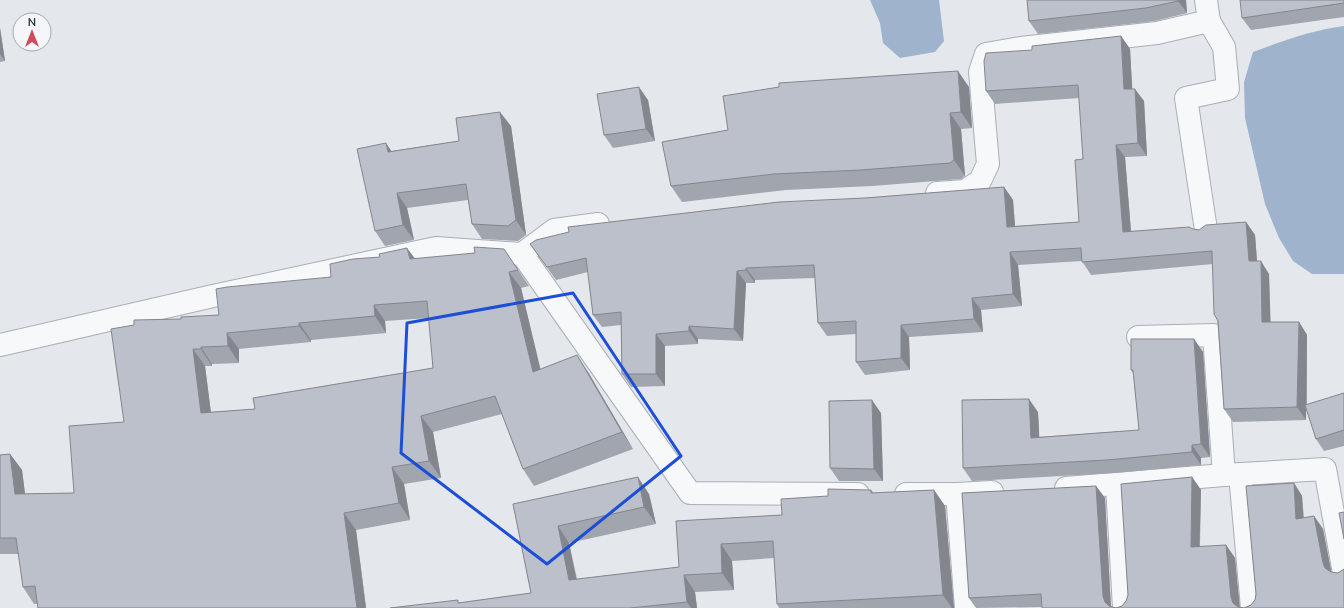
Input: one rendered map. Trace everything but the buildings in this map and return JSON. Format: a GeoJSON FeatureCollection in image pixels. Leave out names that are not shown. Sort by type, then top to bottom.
{"type":"FeatureCollection","features":[{"type":"Feature","properties":{"kind":"street"},"geometry":{"type":"LineString","coordinates":[[919,195],[965,191],[980,181],[988,164],[980,72],[986,54],[1021,48],[1156,34],[1207,10],[1224,47],[1228,89],[1186,98],[1206,230]]}},
{"type":"Feature","properties":{"kind":"street"},"geometry":{"type":"LineString","coordinates":[[0,345],[213,296],[436,248],[522,254],[554,230],[616,222]]}},
{"type":"Feature","properties":{"kind":"street"},"geometry":{"type":"LineString","coordinates":[[522,254],[690,493],[957,494],[1013,491]]}},
{"type":"Feature","properties":{"kind":"street"},"geometry":{"type":"LineString","coordinates":[[1138,336],[1214,335],[1232,475],[1252,608]]}},
{"type":"Feature","properties":{"kind":"street"},"geometry":{"type":"LineString","coordinates":[[1045,489],[1325,469],[1344,573]]}},
{"type":"Feature","properties":{"kind":"street"},"geometry":{"type":"LineString","coordinates":[[1116,485],[1124,608]]}},
{"type":"Feature","properties":{"kind":"street"},"geometry":{"type":"LineString","coordinates":[[957,494],[966,608]]}},
{"type":"Feature","properties":{"kind":"highlighted area"},"geometry":{"type":"Polygon","coordinates":[[[573,293],[681,456],[547,564],[401,453],[407,323],[573,293]]]}},
{"type":"Feature","properties":{"kind":"water"},"geometry":{"type":"Polygon","coordinates":[[[870,0],[939,0],[944,41],[935,52],[900,58],[883,43],[880,23],[870,0]]]}},
{"type":"Feature","properties":{"kind":"water"},"geometry":{"type":"Polygon","coordinates":[[[1344,26],[1344,274],[1312,274],[1293,261],[1279,238],[1265,204],[1245,118],[1244,82],[1253,52],[1309,33],[1344,26]]]}}]}
